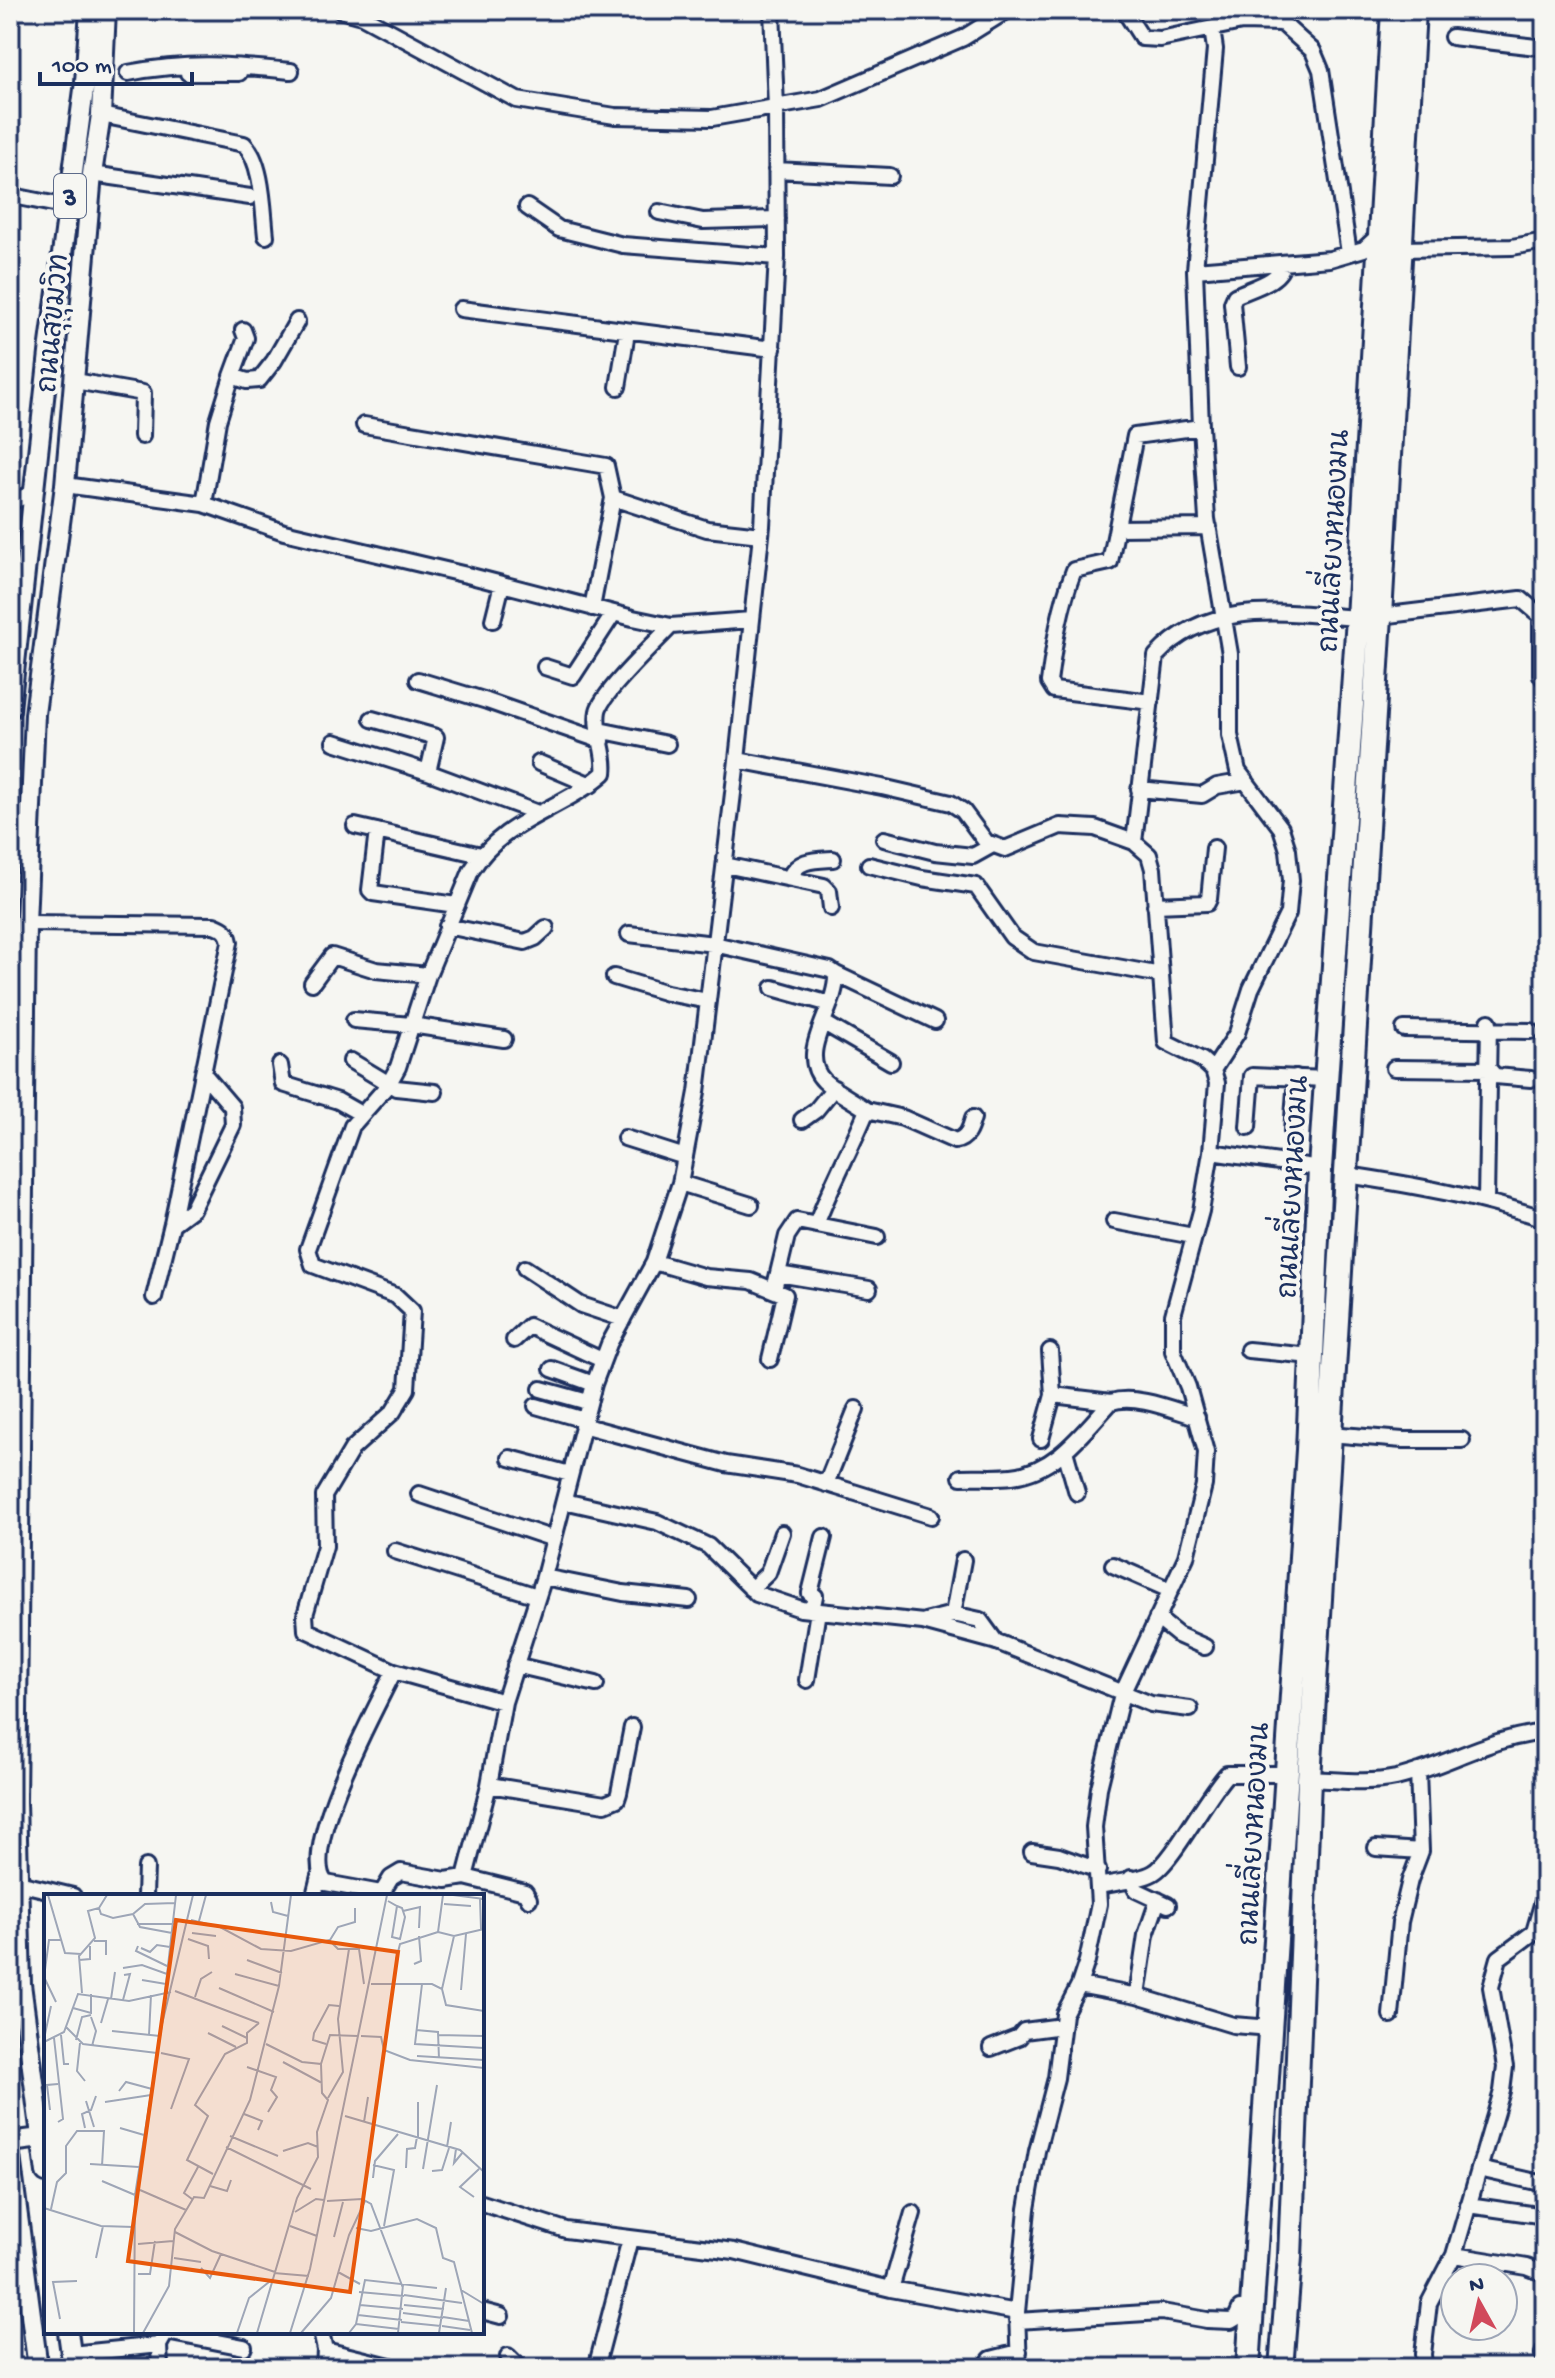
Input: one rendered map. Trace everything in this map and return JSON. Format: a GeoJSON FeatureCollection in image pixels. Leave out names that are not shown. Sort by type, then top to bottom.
{"type":"FeatureCollection","features":[{"type":"Feature","properties":{"kind":"highway","name":"ถนนเลี่ยงหนองมน"},"geometry":{"type":"LineString","coordinates":[[1248,2368],[1308,1450],[1320,1168],[1335,949],[1369,617],[1401,249],[1400,54],[1393,10]]}},
{"type":"Feature","properties":{"kind":"highway","name":"ถนนเลี่ยงหนองมน"},"geometry":{"type":"LineString","coordinates":[[1281,2368],[1290,2257],[1309,1779],[1360,950],[1379,235],[1400,54],[1414,10]]}},
{"type":"Feature","properties":{"kind":"highway"},"geometry":{"type":"LineString","coordinates":[[1335,949],[1360,950]]}},
{"type":"Feature","properties":{"kind":"highway"},"geometry":{"type":"LineString","coordinates":[[1268,2076],[1297,2077]]}},
{"type":"Feature","properties":{"kind":"main road","name":"ถนนสุขุมวิท"},"geometry":{"type":"LineString","coordinates":[[10,709],[90,10]]}},
{"type":"Feature","properties":{"kind":"main road","name":"ถนนสุขุมวิท"},"geometry":{"type":"LineString","coordinates":[[44,2159],[21,1984],[16,1802],[26,923],[35,714],[65,485],[99,124],[106,10]]}},
{"type":"Feature","properties":{"kind":"main road"},"geometry":{"type":"LineString","coordinates":[[78,129],[99,124]]}},
{"type":"Feature","properties":{"kind":"main road"},"geometry":{"type":"LineString","coordinates":[[34,493],[65,485]]}},
{"type":"Feature","properties":{"kind":"main road"},"geometry":{"type":"LineString","coordinates":[[10,2142],[41,2138]]}},
{"type":"Feature","properties":{"kind":"main road"},"geometry":{"type":"LineString","coordinates":[[10,2156],[38,2368]]}},
{"type":"Feature","properties":{"kind":"main road"},"geometry":{"type":"LineString","coordinates":[[68,2334],[72,2361]]}},
{"type":"Feature","properties":{"kind":"street"},"geometry":{"type":"LineString","coordinates":[[340,10],[363,13],[517,100],[615,116],[712,118],[821,99],[963,38],[1008,10]]}},
{"type":"Feature","properties":{"kind":"street"},"geometry":{"type":"LineString","coordinates":[[465,1877],[489,1785],[504,1702],[544,1577],[588,1402],[602,1360],[654,1262],[680,1183],[697,1092],[761,535],[777,257],[772,10]]}},
{"type":"Feature","properties":{"kind":"street"},"geometry":{"type":"LineString","coordinates":[[1124,10],[1142,38],[1160,39],[1242,22],[1282,23],[1313,51],[1321,70],[1349,253]]}},
{"type":"Feature","properties":{"kind":"street"},"geometry":{"type":"LineString","coordinates":[[1212,29],[1215,49],[1195,270],[1201,427],[1209,527],[1230,654],[1230,735],[1238,771],[1281,828],[1291,880],[1288,913],[1251,989],[1237,1033],[1213,1070]]}},
{"type":"Feature","properties":{"kind":"street"},"geometry":{"type":"LineString","coordinates":[[1452,37],[1545,48]]}},
{"type":"Feature","properties":{"kind":"street"},"geometry":{"type":"LineString","coordinates":[[128,73],[165,66],[213,63],[291,71]]}},
{"type":"Feature","properties":{"kind":"street"},"geometry":{"type":"LineString","coordinates":[[103,74],[244,73]]}},
{"type":"Feature","properties":{"kind":"street"},"geometry":{"type":"LineString","coordinates":[[99,124],[244,144],[251,151],[256,165],[266,236]]}},
{"type":"Feature","properties":{"kind":"street"},"geometry":{"type":"LineString","coordinates":[[776,170],[890,176]]}},
{"type":"Feature","properties":{"kind":"street"},"geometry":{"type":"LineString","coordinates":[[92,174],[250,197]]}},
{"type":"Feature","properties":{"kind":"street"},"geometry":{"type":"LineString","coordinates":[[13,196],[68,207]]}},
{"type":"Feature","properties":{"kind":"street"},"geometry":{"type":"LineString","coordinates":[[527,207],[559,229],[623,245],[777,257]]}},
{"type":"Feature","properties":{"kind":"street"},"geometry":{"type":"LineString","coordinates":[[659,212],[703,221],[777,219]]}},
{"type":"Feature","properties":{"kind":"street"},"geometry":{"type":"LineString","coordinates":[[1195,270],[1330,259],[1364,249],[1379,235]]}},
{"type":"Feature","properties":{"kind":"street"},"geometry":{"type":"LineString","coordinates":[[1401,249],[1512,247],[1545,241]]}},
{"type":"Feature","properties":{"kind":"street"},"geometry":{"type":"LineString","coordinates":[[1238,367],[1232,303],[1235,296],[1276,278],[1282,271],[1283,263]]}},
{"type":"Feature","properties":{"kind":"street"},"geometry":{"type":"LineString","coordinates":[[461,309],[773,349]]}},
{"type":"Feature","properties":{"kind":"street"},"geometry":{"type":"LineString","coordinates":[[232,376],[252,381],[262,378],[297,321]]}},
{"type":"Feature","properties":{"kind":"street"},"geometry":{"type":"LineString","coordinates":[[204,504],[218,421],[246,338],[243,330]]}},
{"type":"Feature","properties":{"kind":"street"},"geometry":{"type":"LineString","coordinates":[[618,387],[627,332]]}},
{"type":"Feature","properties":{"kind":"street"},"geometry":{"type":"LineString","coordinates":[[75,381],[143,393],[142,436]]}},
{"type":"Feature","properties":{"kind":"street"},"geometry":{"type":"LineString","coordinates":[[364,425],[606,466],[613,498],[592,608]]}},
{"type":"Feature","properties":{"kind":"street"},"geometry":{"type":"LineString","coordinates":[[1151,702],[1054,690],[1049,682],[1055,637],[1074,570],[1110,562],[1135,436],[1201,427]]}},
{"type":"Feature","properties":{"kind":"street"},"geometry":{"type":"LineString","coordinates":[[65,485],[204,504],[284,532],[671,626],[751,620]]}},
{"type":"Feature","properties":{"kind":"street"},"geometry":{"type":"LineString","coordinates":[[10,502],[34,493]]}},
{"type":"Feature","properties":{"kind":"street"},"geometry":{"type":"LineString","coordinates":[[613,498],[707,529],[730,534],[761,535]]}},
{"type":"Feature","properties":{"kind":"street"},"geometry":{"type":"LineString","coordinates":[[1117,528],[1209,527]]}},
{"type":"Feature","properties":{"kind":"street"},"geometry":{"type":"LineString","coordinates":[[493,620],[502,584]]}},
{"type":"Feature","properties":{"kind":"street"},"geometry":{"type":"LineString","coordinates":[[1134,842],[1156,656],[1172,639],[1195,625],[1223,615],[1369,617],[1521,599],[1541,616],[1541,675],[1545,681]]}},
{"type":"Feature","properties":{"kind":"street"},"geometry":{"type":"LineString","coordinates":[[545,667],[573,676],[614,613]]}},
{"type":"Feature","properties":{"kind":"street"},"geometry":{"type":"LineString","coordinates":[[504,1702],[394,1671],[306,1630],[305,1615],[325,1546],[324,1496],[352,1449],[393,1412],[407,1389],[412,1311],[396,1296],[313,1265],[308,1249],[352,1126],[388,1085],[398,1067],[447,926],[481,855],[503,834],[591,785],[604,773],[606,761],[598,711],[601,702],[671,626]]}},
{"type":"Feature","properties":{"kind":"street"},"geometry":{"type":"LineString","coordinates":[[418,680],[600,735],[667,744]]}},
{"type":"Feature","properties":{"kind":"street"},"geometry":{"type":"LineString","coordinates":[[372,719],[436,737],[428,772]]}},
{"type":"Feature","properties":{"kind":"street"},"geometry":{"type":"LineString","coordinates":[[334,742],[428,772],[538,813]]}},
{"type":"Feature","properties":{"kind":"street"},"geometry":{"type":"LineString","coordinates":[[737,760],[951,803],[963,811],[991,846],[1005,849],[1060,826],[1095,828],[1134,842],[1149,855],[1153,869],[1166,1042],[1202,1060],[1213,1070],[1217,1083],[1211,1152],[1201,1211],[1173,1315],[1173,1351],[1206,1452],[1204,1485],[1186,1557],[1122,1694],[1099,1788],[1094,1827],[1099,1904],[1087,1961],[1064,2014],[1056,2078],[1037,2151],[1027,2209],[1017,2316],[1019,2368]]}},
{"type":"Feature","properties":{"kind":"street"},"geometry":{"type":"LineString","coordinates":[[539,763],[591,785]]}},
{"type":"Feature","properties":{"kind":"street"},"geometry":{"type":"LineString","coordinates":[[1139,789],[1202,795],[1217,786],[1246,781]]}},
{"type":"Feature","properties":{"kind":"street"},"geometry":{"type":"LineString","coordinates":[[355,826],[481,855]]}},
{"type":"Feature","properties":{"kind":"street"},"geometry":{"type":"LineString","coordinates":[[377,831],[369,887],[373,893],[456,905]]}},
{"type":"Feature","properties":{"kind":"street"},"geometry":{"type":"LineString","coordinates":[[884,839],[935,852],[973,856],[991,846]]}},
{"type":"Feature","properties":{"kind":"street"},"geometry":{"type":"LineString","coordinates":[[1155,905],[1207,903],[1214,848]]}},
{"type":"Feature","properties":{"kind":"street"},"geometry":{"type":"LineString","coordinates":[[789,878],[794,868],[809,860],[833,859]]}},
{"type":"Feature","properties":{"kind":"street"},"geometry":{"type":"LineString","coordinates":[[725,865],[824,886],[829,891],[831,908]]}},
{"type":"Feature","properties":{"kind":"street"},"geometry":{"type":"LineString","coordinates":[[869,865],[922,878],[976,886],[1012,937],[1034,952],[1161,975]]}},
{"type":"Feature","properties":{"kind":"street"},"geometry":{"type":"LineString","coordinates":[[26,923],[214,925],[224,928],[230,942],[154,1297]]}},
{"type":"Feature","properties":{"kind":"street"},"geometry":{"type":"LineString","coordinates":[[447,926],[525,942],[546,928]]}},
{"type":"Feature","properties":{"kind":"street"},"geometry":{"type":"LineString","coordinates":[[629,934],[714,944],[830,970],[935,1021]]}},
{"type":"Feature","properties":{"kind":"street"},"geometry":{"type":"LineString","coordinates":[[312,983],[332,956],[376,970],[428,975]]}},
{"type":"Feature","properties":{"kind":"street"},"geometry":{"type":"LineString","coordinates":[[836,974],[830,1004],[812,1053],[814,1068],[825,1082],[867,1110],[903,1118],[955,1141],[963,1139],[973,1118]]}},
{"type":"Feature","properties":{"kind":"street"},"geometry":{"type":"LineString","coordinates":[[614,977],[708,1001]]}},
{"type":"Feature","properties":{"kind":"street"},"geometry":{"type":"LineString","coordinates":[[773,988],[830,1004]]}},
{"type":"Feature","properties":{"kind":"street"},"geometry":{"type":"LineString","coordinates":[[354,1020],[504,1039]]}},
{"type":"Feature","properties":{"kind":"street"},"geometry":{"type":"LineString","coordinates":[[824,1023],[891,1062]]}},
{"type":"Feature","properties":{"kind":"street"},"geometry":{"type":"LineString","coordinates":[[1486,1201],[1490,1026]]}},
{"type":"Feature","properties":{"kind":"street"},"geometry":{"type":"LineString","coordinates":[[1404,1029],[1490,1026],[1531,1031]]}},
{"type":"Feature","properties":{"kind":"street"},"geometry":{"type":"LineString","coordinates":[[351,1061],[396,1088],[435,1092]]}},
{"type":"Feature","properties":{"kind":"street"},"geometry":{"type":"LineString","coordinates":[[280,1065],[283,1084],[338,1101],[361,1114]]}},
{"type":"Feature","properties":{"kind":"street"},"geometry":{"type":"LineString","coordinates":[[1394,1068],[1489,1069],[1495,1076],[1531,1079]]}},
{"type":"Feature","properties":{"kind":"street"},"geometry":{"type":"LineString","coordinates":[[172,1224],[192,1209],[233,1125],[232,1107],[203,1073]]}},
{"type":"Feature","properties":{"kind":"street"},"geometry":{"type":"LineString","coordinates":[[1248,1127],[1252,1076],[1326,1079]]}},
{"type":"Feature","properties":{"kind":"street"},"geometry":{"type":"LineString","coordinates":[[1292,1132],[1296,1077]]}},
{"type":"Feature","properties":{"kind":"street"},"geometry":{"type":"LineString","coordinates":[[802,1120],[816,1110],[834,1088]]}},
{"type":"Feature","properties":{"kind":"street"},"geometry":{"type":"LineString","coordinates":[[816,1225],[830,1186],[867,1110]]}},
{"type":"Feature","properties":{"kind":"street"},"geometry":{"type":"LineString","coordinates":[[625,1138],[685,1157]]}},
{"type":"Feature","properties":{"kind":"street"},"geometry":{"type":"LineString","coordinates":[[1211,1152],[1320,1168]]}},
{"type":"Feature","properties":{"kind":"street"},"geometry":{"type":"LineString","coordinates":[[1347,1175],[1430,1187],[1545,1218]]}},
{"type":"Feature","properties":{"kind":"street"},"geometry":{"type":"LineString","coordinates":[[680,1183],[751,1205]]}},
{"type":"Feature","properties":{"kind":"street"},"geometry":{"type":"LineString","coordinates":[[774,1290],[787,1236],[797,1221],[877,1237]]}},
{"type":"Feature","properties":{"kind":"street"},"geometry":{"type":"LineString","coordinates":[[1114,1221],[1193,1236]]}},
{"type":"Feature","properties":{"kind":"street"},"geometry":{"type":"LineString","coordinates":[[654,1262],[706,1277],[751,1281],[785,1295],[770,1359]]}},
{"type":"Feature","properties":{"kind":"street"},"geometry":{"type":"LineString","coordinates":[[525,1268],[581,1305],[623,1319]]}},
{"type":"Feature","properties":{"kind":"street"},"geometry":{"type":"LineString","coordinates":[[778,1274],[869,1289]]}},
{"type":"Feature","properties":{"kind":"street"},"geometry":{"type":"LineString","coordinates":[[514,1340],[529,1326],[602,1360]]}},
{"type":"Feature","properties":{"kind":"street"},"geometry":{"type":"LineString","coordinates":[[1248,1350],[1312,1356]]}},
{"type":"Feature","properties":{"kind":"street"},"geometry":{"type":"LineString","coordinates":[[1041,1439],[1053,1395],[1050,1351]]}},
{"type":"Feature","properties":{"kind":"street"},"geometry":{"type":"LineString","coordinates":[[552,1369],[594,1384]]}},
{"type":"Feature","properties":{"kind":"street"},"geometry":{"type":"LineString","coordinates":[[541,1389],[588,1402]]}},
{"type":"Feature","properties":{"kind":"street"},"geometry":{"type":"LineString","coordinates":[[1053,1395],[1111,1402]]}},
{"type":"Feature","properties":{"kind":"street"},"geometry":{"type":"LineString","coordinates":[[961,1477],[1013,1476],[1047,1464],[1065,1451],[1111,1402],[1119,1399],[1197,1417]]}},
{"type":"Feature","properties":{"kind":"street"},"geometry":{"type":"LineString","coordinates":[[536,1406],[583,1423],[726,1464],[772,1470],[931,1516]]}},
{"type":"Feature","properties":{"kind":"street"},"geometry":{"type":"LineString","coordinates":[[826,1484],[856,1409]]}},
{"type":"Feature","properties":{"kind":"street"},"geometry":{"type":"LineString","coordinates":[[1329,1434],[1403,1440],[1462,1440]]}},
{"type":"Feature","properties":{"kind":"street"},"geometry":{"type":"LineString","coordinates":[[1065,1451],[1077,1493]]}},
{"type":"Feature","properties":{"kind":"street"},"geometry":{"type":"LineString","coordinates":[[510,1458],[570,1474]]}},
{"type":"Feature","properties":{"kind":"street"},"geometry":{"type":"LineString","coordinates":[[419,1494],[554,1539]]}},
{"type":"Feature","properties":{"kind":"street"},"geometry":{"type":"LineString","coordinates":[[564,1501],[657,1522],[708,1546],[757,1594],[815,1610],[923,1622],[997,1642],[1151,1704],[1190,1709]]}},
{"type":"Feature","properties":{"kind":"street"},"geometry":{"type":"LineString","coordinates":[[751,1589],[768,1573],[782,1533]]}},
{"type":"Feature","properties":{"kind":"street"},"geometry":{"type":"LineString","coordinates":[[807,1680],[815,1610],[815,1596],[810,1593],[824,1537]]}},
{"type":"Feature","properties":{"kind":"street"},"geometry":{"type":"LineString","coordinates":[[395,1551],[537,1596]]}},
{"type":"Feature","properties":{"kind":"street"},"geometry":{"type":"LineString","coordinates":[[953,1614],[963,1560]]}},
{"type":"Feature","properties":{"kind":"street"},"geometry":{"type":"LineString","coordinates":[[1113,1565],[1170,1590]]}},
{"type":"Feature","properties":{"kind":"street"},"geometry":{"type":"LineString","coordinates":[[544,1577],[623,1593],[689,1600]]}},
{"type":"Feature","properties":{"kind":"street"},"geometry":{"type":"LineString","coordinates":[[923,1622],[953,1614],[980,1620],[997,1642]]}},
{"type":"Feature","properties":{"kind":"street"},"geometry":{"type":"LineString","coordinates":[[1157,1618],[1178,1635],[1205,1647]]}},
{"type":"Feature","properties":{"kind":"street"},"geometry":{"type":"LineString","coordinates":[[515,1665],[596,1684]]}},
{"type":"Feature","properties":{"kind":"street"},"geometry":{"type":"LineString","coordinates":[[314,1894],[326,1818],[394,1671]]}},
{"type":"Feature","properties":{"kind":"street"},"geometry":{"type":"LineString","coordinates":[[489,1785],[605,1804],[613,1802],[619,1793],[632,1727]]}},
{"type":"Feature","properties":{"kind":"street"},"geometry":{"type":"LineString","coordinates":[[1309,1779],[1368,1782],[1418,1771],[1516,1735],[1545,1732]]}},
{"type":"Feature","properties":{"kind":"street"},"geometry":{"type":"LineString","coordinates":[[1391,2015],[1400,1922],[1421,1851],[1418,1771]]}},
{"type":"Feature","properties":{"kind":"street"},"geometry":{"type":"LineString","coordinates":[[1099,1886],[1154,1872],[1163,1865],[1212,1789],[1227,1774],[1285,1774]]}},
{"type":"Feature","properties":{"kind":"street"},"geometry":{"type":"LineString","coordinates":[[1376,1848],[1421,1851]]}},
{"type":"Feature","properties":{"kind":"street"},"geometry":{"type":"LineString","coordinates":[[1032,1852],[1059,1856],[1098,1870]]}},
{"type":"Feature","properties":{"kind":"street"},"geometry":{"type":"LineString","coordinates":[[145,1894],[146,1867]]}},
{"type":"Feature","properties":{"kind":"street"},"geometry":{"type":"LineString","coordinates":[[319,1876],[326,1883],[380,1894],[391,1878],[401,1872],[446,1880],[465,1877],[525,1892],[529,1899]]}},
{"type":"Feature","properties":{"kind":"street"},"geometry":{"type":"LineString","coordinates":[[1131,1878],[1136,1890],[1163,1903],[1146,1935],[1137,1996]]}},
{"type":"Feature","properties":{"kind":"street"},"geometry":{"type":"LineString","coordinates":[[18,1883],[65,1894]]}},
{"type":"Feature","properties":{"kind":"street"},"geometry":{"type":"LineString","coordinates":[[1424,2368],[1429,2303],[1454,2255],[1502,2091],[1505,2067],[1491,1987],[1499,1958],[1540,1933],[1545,1894]]}},
{"type":"Feature","properties":{"kind":"street"},"geometry":{"type":"LineString","coordinates":[[1079,1985],[1137,1996],[1233,2025],[1271,2028]]}},
{"type":"Feature","properties":{"kind":"street"},"geometry":{"type":"LineString","coordinates":[[991,2048],[1019,2037],[1024,2031],[1062,2026]]}},
{"type":"Feature","properties":{"kind":"street"},"geometry":{"type":"LineString","coordinates":[[1479,2169],[1545,2184]]}},
{"type":"Feature","properties":{"kind":"street"},"geometry":{"type":"LineString","coordinates":[[484,2204],[566,2230],[734,2251],[1017,2316],[1162,2312],[1231,2321],[1240,2309],[1253,2309]]}},
{"type":"Feature","properties":{"kind":"street"},"geometry":{"type":"LineString","coordinates":[[1468,2205],[1545,2216]]}},
{"type":"Feature","properties":{"kind":"street"},"geometry":{"type":"LineString","coordinates":[[891,2289],[913,2213]]}},
{"type":"Feature","properties":{"kind":"street"},"geometry":{"type":"LineString","coordinates":[[596,2368],[630,2239]]}},
{"type":"Feature","properties":{"kind":"street"},"geometry":{"type":"LineString","coordinates":[[1454,2255],[1500,2262],[1545,2274]]}},
{"type":"Feature","properties":{"kind":"street"},"geometry":{"type":"LineString","coordinates":[[484,2312],[501,2316]]}},
{"type":"Feature","properties":{"kind":"street"},"geometry":{"type":"LineString","coordinates":[[321,2334],[324,2368]]}},
{"type":"Feature","properties":{"kind":"street"},"geometry":{"type":"LineString","coordinates":[[72,2361],[163,2337],[244,2347]]}},
{"type":"Feature","properties":{"kind":"street"},"geometry":{"type":"LineString","coordinates":[[160,2368],[163,2337]]}},
{"type":"Feature","properties":{"kind":"street"},"geometry":{"type":"LineString","coordinates":[[325,2350],[398,2368]]}},
{"type":"Feature","properties":{"kind":"street"},"geometry":{"type":"LineString","coordinates":[[984,2368],[991,2359],[1019,2352]]}},
{"type":"Feature","properties":{"kind":"street"},"geometry":{"type":"LineString","coordinates":[[508,2356],[520,2368]]}}]}
